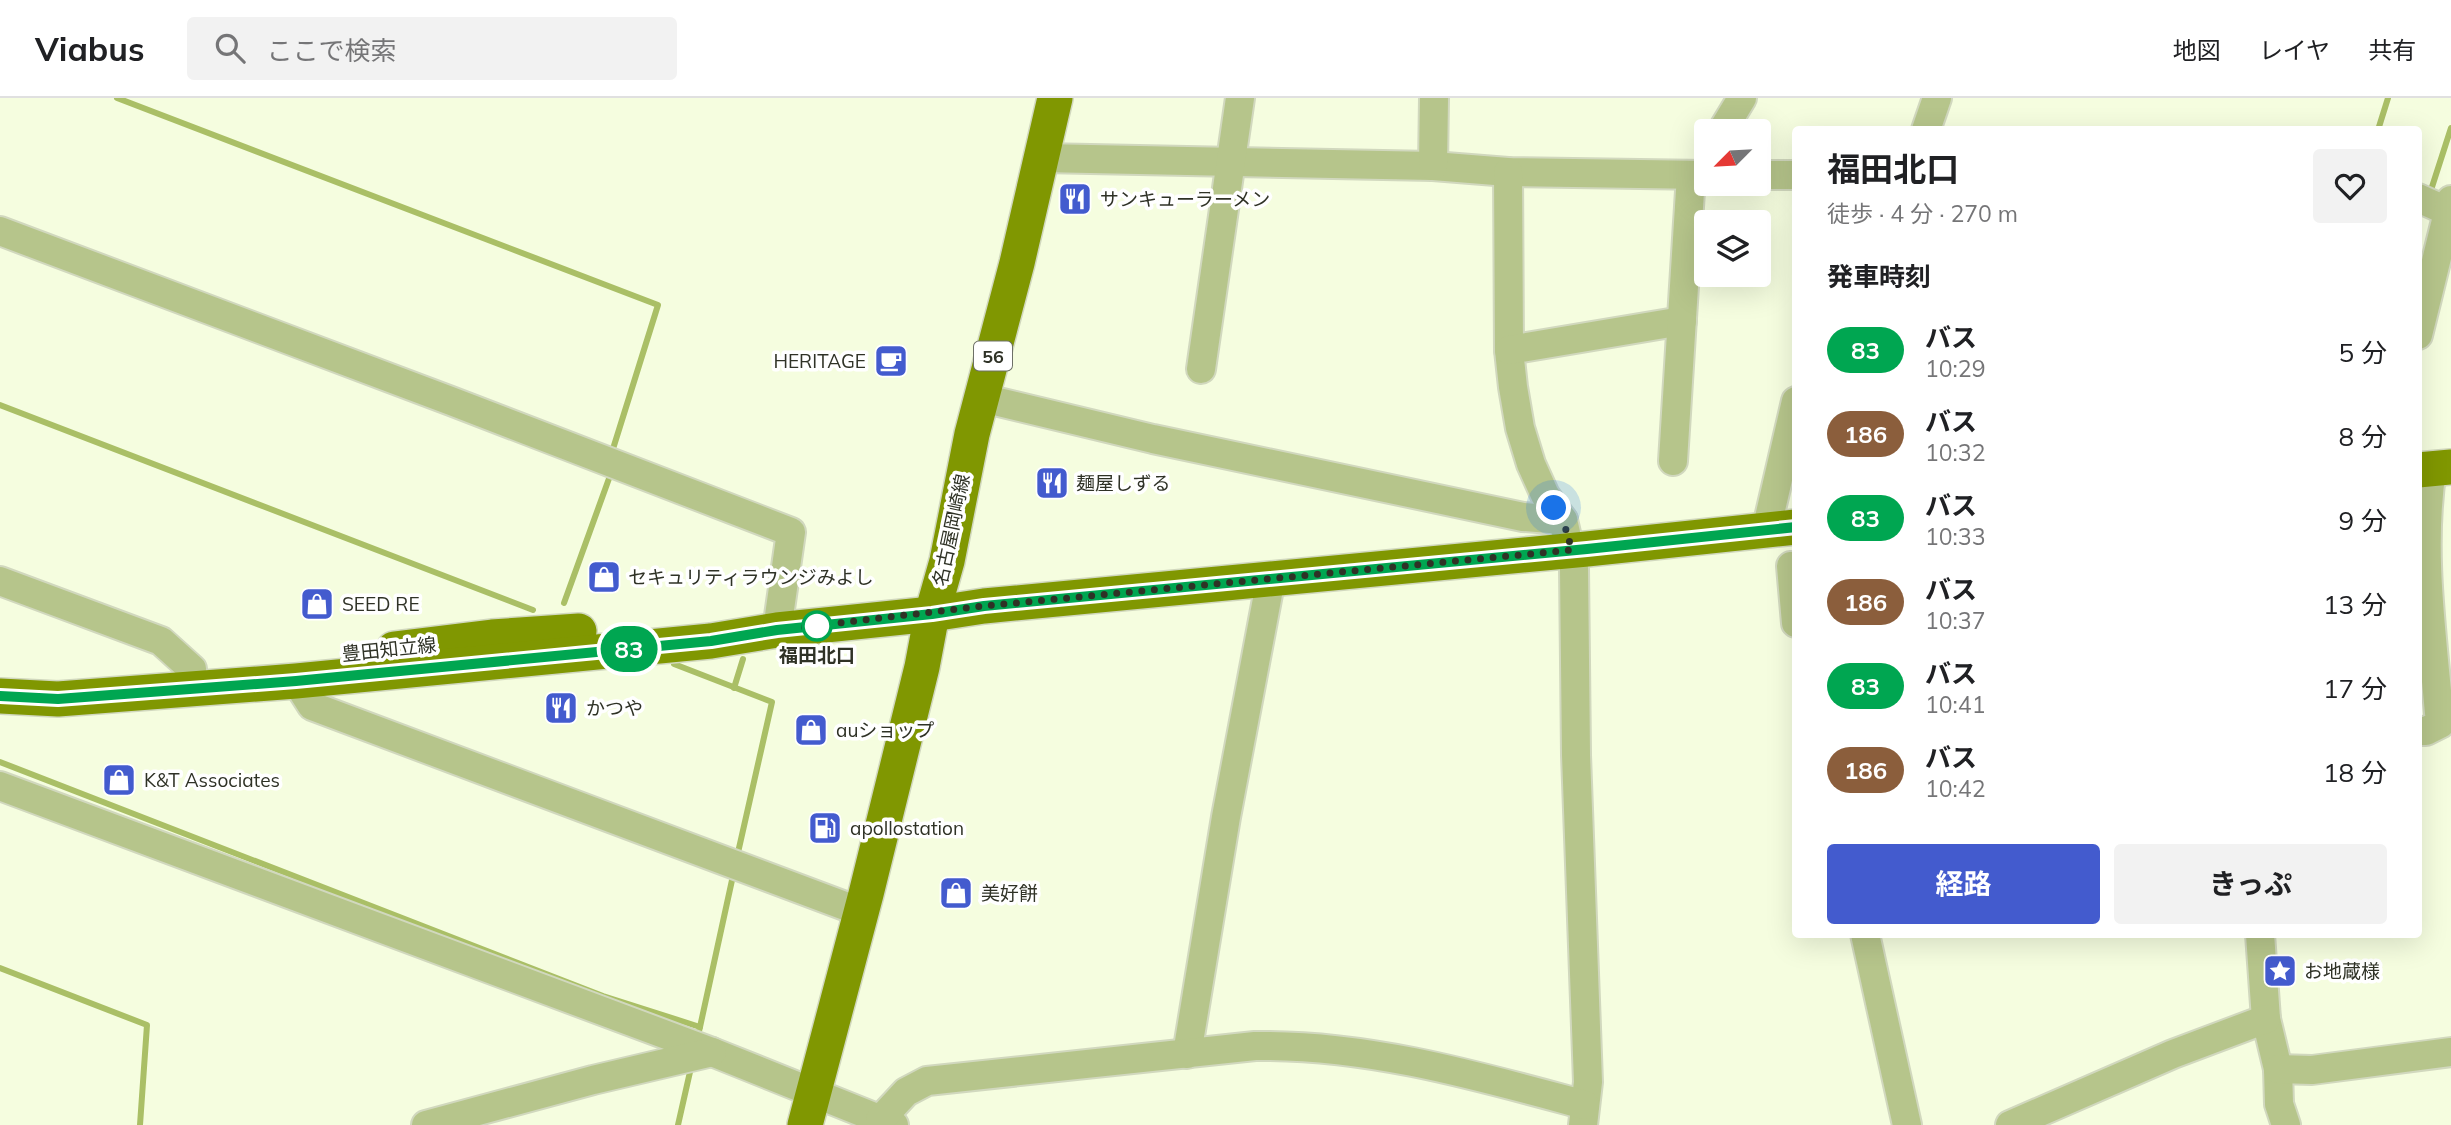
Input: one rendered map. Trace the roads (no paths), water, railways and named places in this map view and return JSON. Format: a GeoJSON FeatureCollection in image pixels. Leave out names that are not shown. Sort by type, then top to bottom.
{"type":"FeatureCollection","features":[{"type":"Feature","properties":{"kind":"main road","name":"名古屋岡崎線"},"geometry":{"type":"LineString","coordinates":[[805,1125],[922,667],[932,614],[947,561],[972,434],[1055,98]]}},
{"type":"Feature","properties":{"kind":"main road","name":"豊田知立線"},"geometry":{"type":"LineString","coordinates":[[0,696],[58,699],[296,681],[711,641],[777,630],[984,606],[1271,578],[1567,535],[1783,528]]}},
{"type":"Feature","properties":{"kind":"main road","name":"豊田知立線"},"geometry":{"type":"LineString","coordinates":[[0,677],[64,677],[192,669],[492,637],[713,621],[777,630]]}},
{"type":"Feature","properties":{"kind":"street"},"geometry":{"type":"LineString","coordinates":[[1201,369],[1240,98]]}},
{"type":"Feature","properties":{"kind":"street"},"geometry":{"type":"LineString","coordinates":[[1433,166],[1434,98]]}},
{"type":"Feature","properties":{"kind":"street"},"geometry":{"type":"LineString","coordinates":[[1729,119],[1742,98]]}},
{"type":"Feature","properties":{"kind":"street"},"geometry":{"type":"LineString","coordinates":[[1927,126],[1937,98]]}},
{"type":"Feature","properties":{"kind":"street"},"geometry":{"type":"LineString","coordinates":[[1042,158],[1433,166],[1508,172],[1694,170]]}},
{"type":"Feature","properties":{"kind":"street"},"geometry":{"type":"LineString","coordinates":[[0,786],[712,1052],[887,1122],[906,1092],[927,1080],[1255,1046],[1294,1045],[1420,1063],[1584,1115],[1588,1082],[1576,755],[1574,568],[1567,535],[1531,464],[1520,428],[1509,350],[1508,172]]}},
{"type":"Feature","properties":{"kind":"street"},"geometry":{"type":"LineString","coordinates":[[1771,175],[1792,175]]}},
{"type":"Feature","properties":{"kind":"street"},"geometry":{"type":"LineString","coordinates":[[1673,461],[1682,321],[1697,196]]}},
{"type":"Feature","properties":{"kind":"street"},"geometry":{"type":"LineString","coordinates":[[2422,199],[2449,206],[2422,318]]}},
{"type":"Feature","properties":{"kind":"street"},"geometry":{"type":"LineString","coordinates":[[0,231],[791,532],[777,630]]}},
{"type":"Feature","properties":{"kind":"street"},"geometry":{"type":"LineString","coordinates":[[1509,350],[1682,321]]}},
{"type":"Feature","properties":{"kind":"street"},"geometry":{"type":"LineString","coordinates":[[982,398],[1153,439],[1523,517],[1567,535]]}},
{"type":"Feature","properties":{"kind":"street"},"geometry":{"type":"LineString","coordinates":[[1792,440],[1783,528],[1792,563]]}},
{"type":"Feature","properties":{"kind":"street"},"geometry":{"type":"LineString","coordinates":[[2422,730],[2441,724],[2429,592],[2426,503],[2434,469]]}},
{"type":"Feature","properties":{"kind":"street"},"geometry":{"type":"LineString","coordinates":[[1187,1054],[1226,817],[1271,578]]}},
{"type":"Feature","properties":{"kind":"street"},"geometry":{"type":"LineString","coordinates":[[0,581],[161,641],[192,669]]}},
{"type":"Feature","properties":{"kind":"street"},"geometry":{"type":"LineString","coordinates":[[296,681],[312,706],[861,912]]}},
{"type":"Feature","properties":{"kind":"street"},"geometry":{"type":"LineString","coordinates":[[1867,938],[1907,1125]]}},
{"type":"Feature","properties":{"kind":"street"},"geometry":{"type":"LineString","coordinates":[[2260,938],[2266,1019],[2278,1069],[2279,1104],[2286,1125]]}},
{"type":"Feature","properties":{"kind":"street"},"geometry":{"type":"LineString","coordinates":[[2010,1125],[2172,1054],[2266,1019]]}},
{"type":"Feature","properties":{"kind":"street"},"geometry":{"type":"LineString","coordinates":[[426,1125],[593,1080],[712,1052]]}},
{"type":"Feature","properties":{"kind":"street"},"geometry":{"type":"LineString","coordinates":[[2278,1069],[2312,1070],[2451,1052]]}},
{"type":"Feature","properties":{"kind":"waterway"},"geometry":{"type":"LineString","coordinates":[[117,98],[658,305],[612,452]]}},
{"type":"Feature","properties":{"kind":"waterway"},"geometry":{"type":"LineString","coordinates":[[2379,126],[2388,98]]}},
{"type":"Feature","properties":{"kind":"waterway"},"geometry":{"type":"LineString","coordinates":[[2431,190],[2451,128]]}},
{"type":"Feature","properties":{"kind":"waterway"},"geometry":{"type":"LineString","coordinates":[[0,405],[533,610]]}},
{"type":"Feature","properties":{"kind":"waterway"},"geometry":{"type":"LineString","coordinates":[[564,603],[611,473]]}},
{"type":"Feature","properties":{"kind":"waterway"},"geometry":{"type":"LineString","coordinates":[[734,688],[743,659]]}},
{"type":"Feature","properties":{"kind":"waterway"},"geometry":{"type":"LineString","coordinates":[[674,664],[772,702],[737,857]]}},
{"type":"Feature","properties":{"kind":"waterway"},"geometry":{"type":"LineString","coordinates":[[0,762],[603,996],[700,1027],[697,1039]]}},
{"type":"Feature","properties":{"kind":"waterway"},"geometry":{"type":"LineString","coordinates":[[700,1027],[734,871]]}},
{"type":"Feature","properties":{"kind":"waterway"},"geometry":{"type":"LineString","coordinates":[[0,968],[147,1025],[140,1125]]}},
{"type":"Feature","properties":{"kind":"waterway"},"geometry":{"type":"LineString","coordinates":[[678,1125],[692,1063]]}},
{"type":"Feature","properties":{"kind":"place","name":"サンキューラーメン"},"geometry":{"type":"Point","coordinates":[1075,199]}},
{"type":"Feature","properties":{"kind":"place","name":"HERITAGE"},"geometry":{"type":"Point","coordinates":[891,361]}},
{"type":"Feature","properties":{"kind":"place","name":"麺屋しずる"},"geometry":{"type":"Point","coordinates":[1052,483]}},
{"type":"Feature","properties":{"kind":"place","name":"セキュリティラウンジみよし"},"geometry":{"type":"Point","coordinates":[604,577]}},
{"type":"Feature","properties":{"kind":"place","name":"SEED RE"},"geometry":{"type":"Point","coordinates":[317,604]}},
{"type":"Feature","properties":{"kind":"place","name":"福田北口"},"geometry":{"type":"Point","coordinates":[817,626]}},
{"type":"Feature","properties":{"kind":"place","name":"かつや"},"geometry":{"type":"Point","coordinates":[561,708]}},
{"type":"Feature","properties":{"kind":"place","name":"auショップ"},"geometry":{"type":"Point","coordinates":[811,730]}},
{"type":"Feature","properties":{"kind":"place","name":"K&T Associates"},"geometry":{"type":"Point","coordinates":[119,780]}},
{"type":"Feature","properties":{"kind":"place","name":"apollostation"},"geometry":{"type":"Point","coordinates":[825,828]}},
{"type":"Feature","properties":{"kind":"place","name":"美好餅"},"geometry":{"type":"Point","coordinates":[956,893]}},
{"type":"Feature","properties":{"kind":"place","name":"お地蔵様"},"geometry":{"type":"Point","coordinates":[2280,971]}}]}
